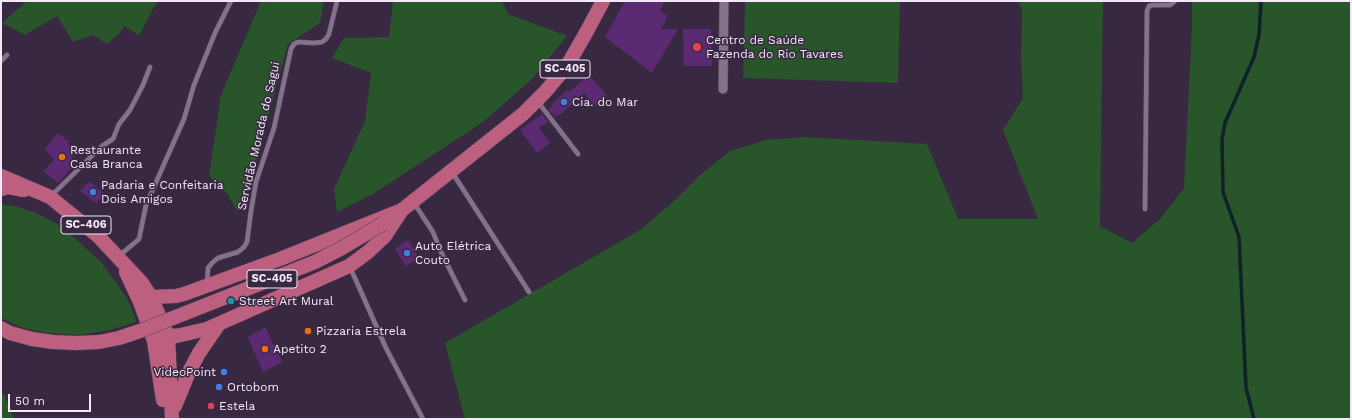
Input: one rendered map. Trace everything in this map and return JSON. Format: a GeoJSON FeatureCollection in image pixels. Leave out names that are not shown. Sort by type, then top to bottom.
{"type":"FeatureCollection","features":[{"type":"Feature","properties":{"kind":"main road","name":"SC-405"},"geometry":{"type":"LineString","coordinates":[[1,328],[10,333],[32,339],[53,342],[99,342],[119,338],[315,262],[342,248],[384,223],[413,202],[523,114],[566,66],[603,1]]}},
{"type":"Feature","properties":{"kind":"main road","name":"SC-406"},"geometry":{"type":"LineString","coordinates":[[1,176],[46,195],[98,236],[142,283],[151,296],[168,336]]}},
{"type":"Feature","properties":{"kind":"main road"},"geometry":{"type":"LineString","coordinates":[[1,189],[8,187],[46,195]]}},
{"type":"Feature","properties":{"kind":"main road"},"geometry":{"type":"LineString","coordinates":[[151,296],[176,296],[207,286],[280,259],[402,210]]}},
{"type":"Feature","properties":{"kind":"main road","name":"SC-405"},"geometry":{"type":"LineString","coordinates":[[168,336],[188,334],[219,324],[349,266],[368,252],[385,236],[402,210]]}},
{"type":"Feature","properties":{"kind":"main road"},"geometry":{"type":"LineString","coordinates":[[118,257],[140,302],[154,341],[161,385],[170,417]]}},
{"type":"Feature","properties":{"kind":"main road"},"geometry":{"type":"LineString","coordinates":[[170,417],[188,372],[219,324]]}},
{"type":"Feature","properties":{"kind":"main road"},"geometry":{"type":"LineString","coordinates":[[150,330],[168,336],[170,417]]}},
{"type":"Feature","properties":{"kind":"street"},"geometry":{"type":"LineString","coordinates":[[724,1],[724,89]]}},
{"type":"Feature","properties":{"kind":"lane"},"geometry":{"type":"LineString","coordinates":[[118,257],[139,239],[146,204],[182,124],[194,85],[215,33],[231,1]]}},
{"type":"Feature","properties":{"kind":"lane","name":"Servidão Morada do Sagui"},"geometry":{"type":"LineString","coordinates":[[207,286],[208,268],[212,263],[218,258],[238,252],[247,242],[256,182],[274,128],[291,49],[294,44],[298,42],[314,43],[322,42],[326,39],[329,34],[336,1]]}},
{"type":"Feature","properties":{"kind":"lane"},"geometry":{"type":"LineString","coordinates":[[1145,209],[1147,11],[1149,6],[1170,5],[1175,1]]}},
{"type":"Feature","properties":{"kind":"lane"},"geometry":{"type":"LineString","coordinates":[[1,61],[8,55]]}},
{"type":"Feature","properties":{"kind":"lane"},"geometry":{"type":"LineString","coordinates":[[46,195],[112,139],[119,124],[130,110],[150,68]]}},
{"type":"Feature","properties":{"kind":"lane"},"geometry":{"type":"LineString","coordinates":[[537,100],[578,154]]}},
{"type":"Feature","properties":{"kind":"lane"},"geometry":{"type":"LineString","coordinates":[[452,171],[529,292]]}},
{"type":"Feature","properties":{"kind":"lane"},"geometry":{"type":"LineString","coordinates":[[413,202],[433,232],[441,252],[465,300]]}},
{"type":"Feature","properties":{"kind":"lane"},"geometry":{"type":"LineString","coordinates":[[349,266],[386,348],[423,419]]}},
{"type":"Feature","properties":{"kind":"green space"},"geometry":{"type":"Polygon","coordinates":[[[27,1],[159,1],[154,7],[139,36],[124,26],[119,34],[107,44],[93,35],[73,42],[57,16],[25,35],[2,23],[27,1]]]}},
{"type":"Feature","properties":{"kind":"green space"},"geometry":{"type":"Polygon","coordinates":[[[261,1],[324,1],[320,23],[288,44],[250,182],[247,200],[237,211],[227,193],[214,182],[209,175],[221,95],[261,1]]]}},
{"type":"Feature","properties":{"kind":"green space"},"geometry":{"type":"Polygon","coordinates":[[[393,1],[502,1],[508,14],[567,36],[531,80],[483,122],[373,194],[337,212],[334,189],[365,121],[371,73],[332,58],[344,38],[389,37],[393,1]]]}},
{"type":"Feature","properties":{"kind":"green space"},"geometry":{"type":"Polygon","coordinates":[[[745,1],[900,1],[898,83],[743,78],[745,1]]]}},
{"type":"Feature","properties":{"kind":"green space"},"geometry":{"type":"Polygon","coordinates":[[[1018,1],[1103,1],[1100,226],[1132,243],[1160,219],[1184,188],[1192,1],[1351,1],[1351,419],[465,419],[445,343],[640,230],[673,202],[699,176],[730,151],[766,140],[804,137],[927,144],[958,219],[1038,219],[1003,130],[1023,98],[1021,60],[1022,10],[1018,1]]]}},
{"type":"Feature","properties":{"kind":"green space"},"geometry":{"type":"Polygon","coordinates":[[[1,204],[18,207],[36,213],[57,224],[79,242],[101,262],[117,284],[128,300],[136,322],[110,330],[80,335],[48,333],[23,328],[1,318],[1,204]]]}},
{"type":"Feature","properties":{"kind":"green space"},"geometry":{"type":"Polygon","coordinates":[[[4,394],[14,419],[1,419],[1,395],[4,394]]]}},
{"type":"Feature","properties":{"kind":"building"},"geometry":{"type":"Polygon","coordinates":[[[625,1],[665,1],[660,11],[668,16],[661,29],[678,29],[652,73],[605,37],[625,1]]]}},
{"type":"Feature","properties":{"kind":"building","name":"Centro de Saúde Fazenda do Rio Tavares"},"geometry":{"type":"Polygon","coordinates":[[[683,29],[711,29],[712,66],[684,66],[683,29]]]}},
{"type":"Feature","properties":{"kind":"building"},"geometry":{"type":"Polygon","coordinates":[[[591,77],[607,96],[595,106],[584,93],[560,115],[559,114],[555,117],[548,109],[553,107],[551,105],[567,90],[569,92],[585,78],[587,80],[591,77]]]}},
{"type":"Feature","properties":{"kind":"building"},"geometry":{"type":"Polygon","coordinates":[[[542,114],[548,122],[539,128],[550,143],[537,153],[520,130],[542,114]]]}},
{"type":"Feature","properties":{"kind":"building","name":"Restaurante Casa Branca"},"geometry":{"type":"Polygon","coordinates":[[[58,133],[69,142],[68,144],[73,148],[74,154],[71,160],[75,164],[58,183],[43,171],[54,160],[45,149],[58,133]]]}},
{"type":"Feature","properties":{"kind":"building","name":"Padaria e Confeitaria Dois Amigos"},"geometry":{"type":"Polygon","coordinates":[[[89,181],[105,194],[96,203],[80,191],[89,181]]]}},
{"type":"Feature","properties":{"kind":"building","name":"Auto Elétrica Couto"},"geometry":{"type":"Polygon","coordinates":[[[408,240],[419,258],[406,266],[395,249],[408,240]]]}},
{"type":"Feature","properties":{"kind":"building","name":"Apetito 2"},"geometry":{"type":"Polygon","coordinates":[[[265,327],[282,362],[263,372],[248,337],[265,327]]]}},
{"type":"Feature","properties":{"kind":"waterway"},"geometry":{"type":"LineString","coordinates":[[1254,419],[1246,388],[1239,237],[1223,192],[1222,139],[1225,123],[1254,57],[1259,35],[1261,1]]}},
{"type":"Feature","properties":{"kind":"place","name":"Centro de Saúde Fazenda do Rio Tavares"},"geometry":{"type":"Point","coordinates":[697,47]}},
{"type":"Feature","properties":{"kind":"place","name":"Cia. do Mar"},"geometry":{"type":"Point","coordinates":[564,102]}},
{"type":"Feature","properties":{"kind":"place","name":"Restaurante Casa Branca"},"geometry":{"type":"Point","coordinates":[62,157]}},
{"type":"Feature","properties":{"kind":"place","name":"Padaria e Confeitaria Dois Amigos"},"geometry":{"type":"Point","coordinates":[93,192]}},
{"type":"Feature","properties":{"kind":"place","name":"Auto Elétrica Couto"},"geometry":{"type":"Point","coordinates":[407,253]}},
{"type":"Feature","properties":{"kind":"place","name":"Street Art Mural"},"geometry":{"type":"Point","coordinates":[231,301]}},
{"type":"Feature","properties":{"kind":"place","name":"Pizzaria Estrela"},"geometry":{"type":"Point","coordinates":[308,331]}},
{"type":"Feature","properties":{"kind":"place","name":"Apetito 2"},"geometry":{"type":"Point","coordinates":[265,349]}},
{"type":"Feature","properties":{"kind":"place","name":"VideoPoint"},"geometry":{"type":"Point","coordinates":[224,372]}},
{"type":"Feature","properties":{"kind":"place","name":"Ortobom"},"geometry":{"type":"Point","coordinates":[219,387]}},
{"type":"Feature","properties":{"kind":"place","name":"Estela"},"geometry":{"type":"Point","coordinates":[211,406]}}]}
